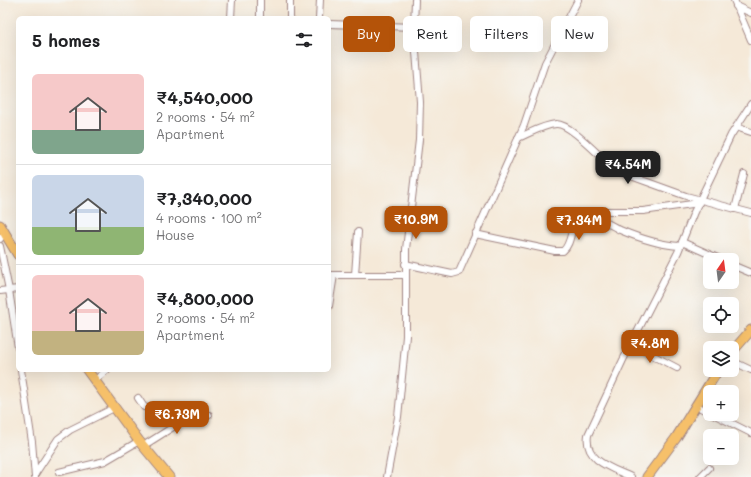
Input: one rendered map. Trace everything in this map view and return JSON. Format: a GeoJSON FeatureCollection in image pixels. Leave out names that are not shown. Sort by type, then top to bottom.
{"type":"FeatureCollection","features":[{"type":"Feature","properties":{"kind":"main road"},"geometry":{"type":"LineString","coordinates":[[2,232],[16,252]]}},
{"type":"Feature","properties":{"kind":"main road"},"geometry":{"type":"LineString","coordinates":[[739,345],[749,335]]}},
{"type":"Feature","properties":{"kind":"main road"},"geometry":{"type":"LineString","coordinates":[[88,372],[141,444],[169,477]]}},
{"type":"Feature","properties":{"kind":"main road"},"geometry":{"type":"LineString","coordinates":[[647,477],[676,438],[713,377]]}},
{"type":"Feature","properties":{"kind":"street"},"geometry":{"type":"LineString","coordinates":[[231,16],[232,0]]}},
{"type":"Feature","properties":{"kind":"street"},"geometry":{"type":"LineString","coordinates":[[260,0],[260,16]]}},
{"type":"Feature","properties":{"kind":"street"},"geometry":{"type":"LineString","coordinates":[[290,0],[290,16]]}},
{"type":"Feature","properties":{"kind":"street"},"geometry":{"type":"LineString","coordinates":[[319,16],[320,0]]}},
{"type":"Feature","properties":{"kind":"street"},"geometry":{"type":"LineString","coordinates":[[414,16],[415,0]]}},
{"type":"Feature","properties":{"kind":"street"},"geometry":{"type":"LineString","coordinates":[[405,264],[456,274],[461,269],[518,138],[546,63],[578,0]]}},
{"type":"Feature","properties":{"kind":"street"},"geometry":{"type":"LineString","coordinates":[[735,3],[751,14]]}},
{"type":"Feature","properties":{"kind":"street"},"geometry":{"type":"LineString","coordinates":[[735,3],[751,40]]}},
{"type":"Feature","properties":{"kind":"street"},"geometry":{"type":"LineString","coordinates":[[331,24],[403,27]]}},
{"type":"Feature","properties":{"kind":"street"},"geometry":{"type":"LineString","coordinates":[[387,477],[398,417],[406,336],[405,264],[420,120],[416,52]]}},
{"type":"Feature","properties":{"kind":"street"},"geometry":{"type":"LineString","coordinates":[[631,477],[594,458],[589,451],[587,443],[601,405],[681,244],[736,127],[751,104]]}},
{"type":"Feature","properties":{"kind":"street"},"geometry":{"type":"LineString","coordinates":[[518,138],[548,125],[560,124],[571,130],[607,164],[617,171],[649,184],[700,201],[751,213]]}},
{"type":"Feature","properties":{"kind":"street"},"geometry":{"type":"LineString","coordinates":[[736,127],[751,132]]}},
{"type":"Feature","properties":{"kind":"street"},"geometry":{"type":"LineString","coordinates":[[735,209],[744,174]]}},
{"type":"Feature","properties":{"kind":"street"},"geometry":{"type":"LineString","coordinates":[[475,234],[555,252],[563,251],[569,244],[577,219],[583,214],[588,215],[606,212],[650,210],[700,201]]}},
{"type":"Feature","properties":{"kind":"street"},"geometry":{"type":"LineString","coordinates":[[588,215],[635,236],[670,246],[681,244],[704,253]]}},
{"type":"Feature","properties":{"kind":"street"},"geometry":{"type":"LineString","coordinates":[[356,275],[358,232]]}},
{"type":"Feature","properties":{"kind":"street"},"geometry":{"type":"LineString","coordinates":[[0,246],[16,335]]}},
{"type":"Feature","properties":{"kind":"street"},"geometry":{"type":"LineString","coordinates":[[739,268],[751,273]]}},
{"type":"Feature","properties":{"kind":"street"},"geometry":{"type":"LineString","coordinates":[[331,275],[406,275]]}},
{"type":"Feature","properties":{"kind":"street"},"geometry":{"type":"LineString","coordinates":[[0,291],[16,289]]}},
{"type":"Feature","properties":{"kind":"street"},"geometry":{"type":"LineString","coordinates":[[631,344],[677,368]]}},
{"type":"Feature","properties":{"kind":"street"},"geometry":{"type":"LineString","coordinates":[[739,364],[751,370]]}},
{"type":"Feature","properties":{"kind":"street"},"geometry":{"type":"LineString","coordinates":[[21,372],[35,476]]}},
{"type":"Feature","properties":{"kind":"street"},"geometry":{"type":"LineString","coordinates":[[94,380],[104,372]]}},
{"type":"Feature","properties":{"kind":"street"},"geometry":{"type":"LineString","coordinates":[[138,398],[144,406],[160,410],[176,425]]}},
{"type":"Feature","properties":{"kind":"street"},"geometry":{"type":"LineString","coordinates":[[695,405],[703,409]]}},
{"type":"Feature","properties":{"kind":"street"},"geometry":{"type":"LineString","coordinates":[[35,476],[58,439],[70,430],[114,408]]}},
{"type":"Feature","properties":{"kind":"street"},"geometry":{"type":"LineString","coordinates":[[59,472],[105,460],[141,444],[187,420],[209,416]]}},
{"type":"Feature","properties":{"kind":"street"},"geometry":{"type":"LineString","coordinates":[[727,421],[751,433]]}},
{"type":"Feature","properties":{"kind":"street"},"geometry":{"type":"LineString","coordinates":[[700,477],[709,468]]}}]}
